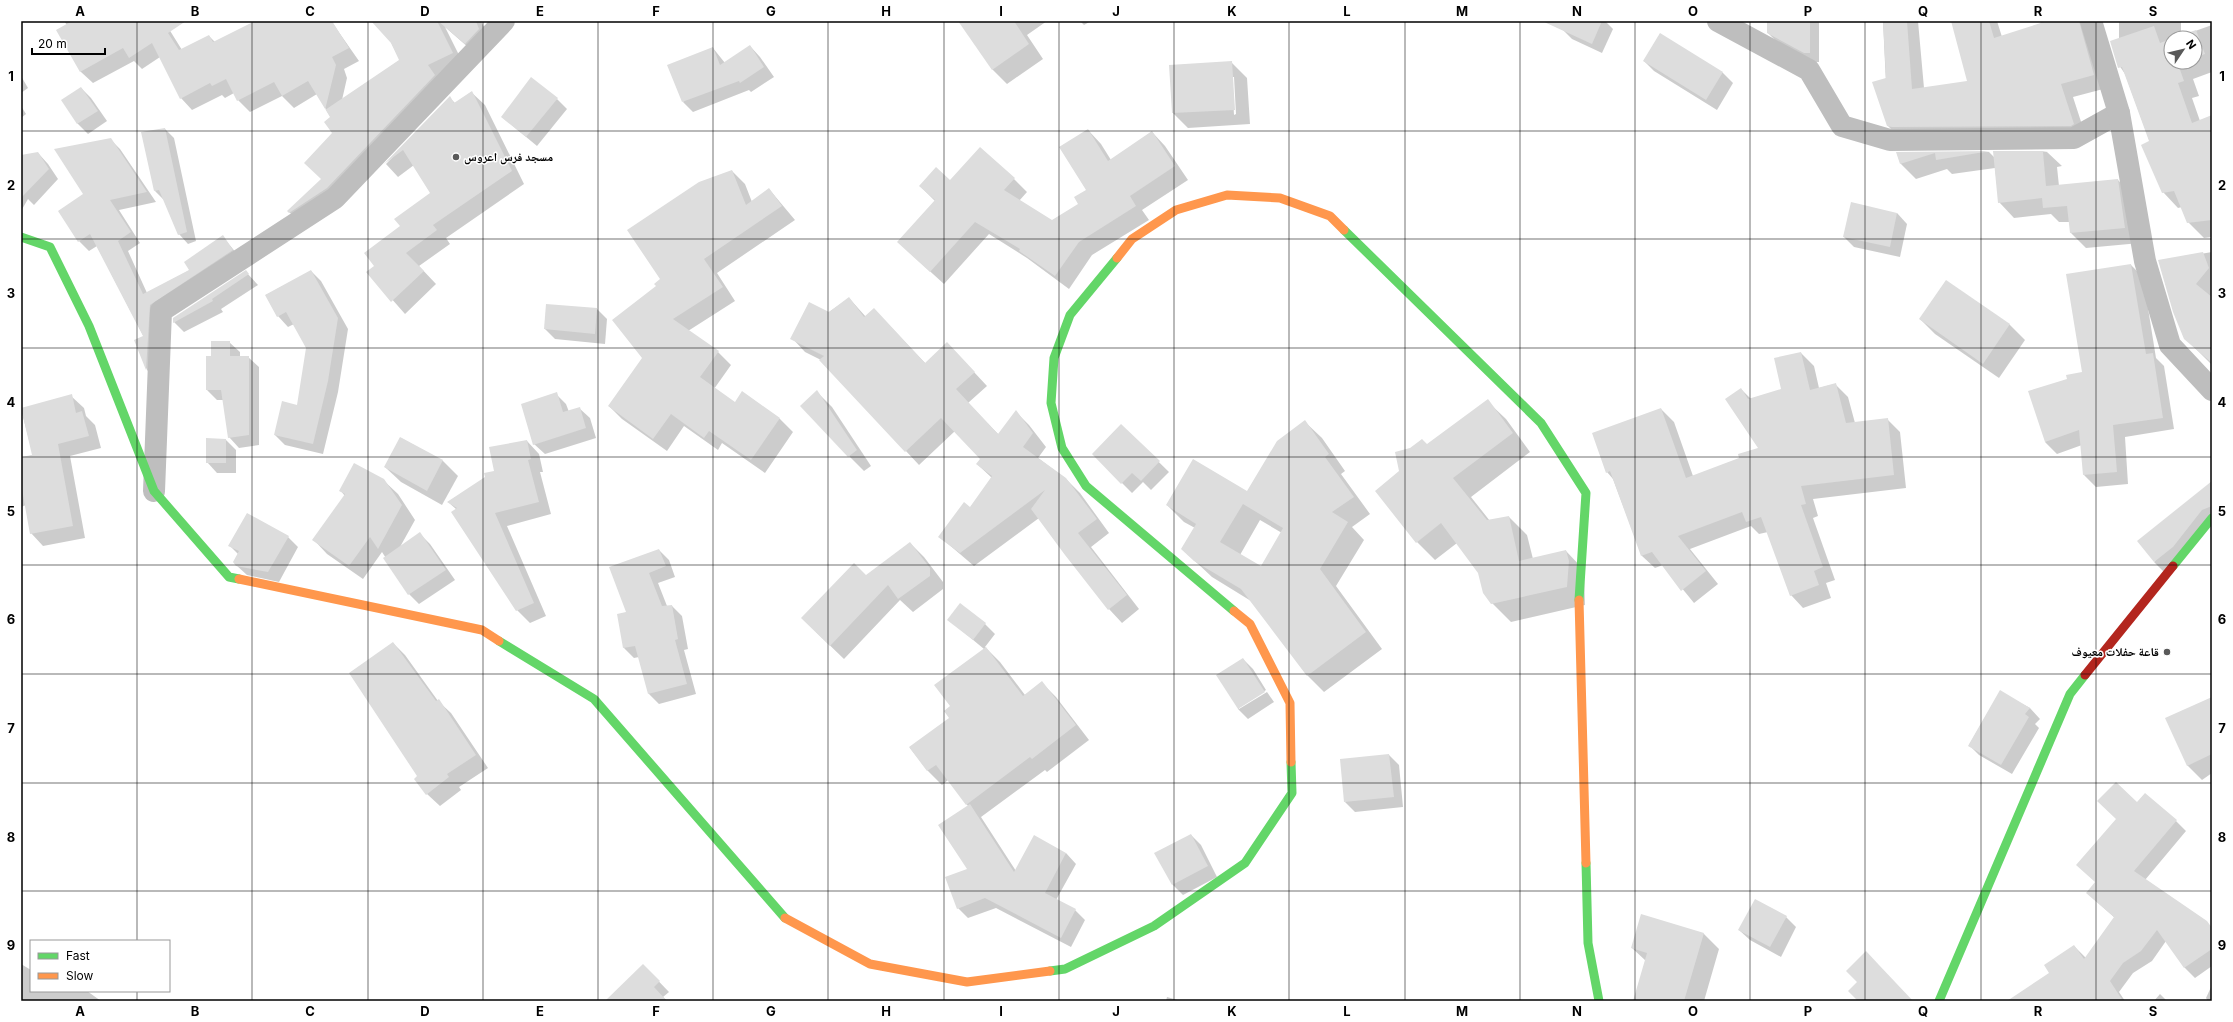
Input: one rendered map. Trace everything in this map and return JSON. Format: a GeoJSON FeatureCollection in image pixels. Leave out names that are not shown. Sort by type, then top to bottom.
{"type":"FeatureCollection","features":[{"type":"Feature","properties":{"kind":"street"},"geometry":{"type":"LineString","coordinates":[[154,491],[161,311],[335,198],[504,21]]}},
{"type":"Feature","properties":{"kind":"street"},"geometry":{"type":"LineString","coordinates":[[1718,21],[1809,70],[1842,126],[1890,140],[2074,138],[2119,113]]}},
{"type":"Feature","properties":{"kind":"street"},"geometry":{"type":"LineString","coordinates":[[2091,21],[2119,113],[2145,261],[2170,345],[2212,390]]}},
{"type":"Feature","properties":{"kind":"street"},"geometry":{"type":"LineString","coordinates":[[21,237],[50,247],[88,326],[154,491],[229,577],[482,630],[594,698],[783,917],[870,964],[967,982],[1065,969],[1154,926],[1245,863],[1292,793],[1290,702],[1250,624],[1086,486],[1062,448],[1051,403],[1054,358],[1070,315],[1132,239],[1176,210],[1227,196],[1280,198],[1330,216],[1541,423],[1586,493],[1579,592],[1588,943],[1599,1001]]}},
{"type":"Feature","properties":{"kind":"street"},"geometry":{"type":"LineString","coordinates":[[1939,1001],[2070,694],[2212,518]]}},
{"type":"Feature","properties":{"kind":"building"},"geometry":{"type":"Polygon","coordinates":[[[72,21],[186,21],[168,33],[179,50],[209,35],[213,42],[255,21],[332,21],[349,48],[332,57],[336,65],[325,109],[308,81],[282,96],[274,82],[237,101],[226,79],[212,86],[210,83],[180,99],[152,43],[129,58],[123,48],[80,72],[56,30],[72,21]]]}},
{"type":"Feature","properties":{"kind":"building"},"geometry":{"type":"Polygon","coordinates":[[[371,21],[437,21],[453,53],[428,65],[435,75],[327,188],[289,213],[287,211],[321,179],[304,163],[332,133],[324,122],[330,117],[326,110],[399,60],[391,43],[371,21]]]}},
{"type":"Feature","properties":{"kind":"building"},"geometry":{"type":"Polygon","coordinates":[[[438,21],[476,21],[479,29],[465,44],[438,21]]]}},
{"type":"Feature","properties":{"kind":"building"},"geometry":{"type":"Polygon","coordinates":[[[958,21],[1014,21],[1029,44],[992,70],[958,21]]]}},
{"type":"Feature","properties":{"kind":"building"},"geometry":{"type":"Polygon","coordinates":[[[1542,21],[1602,21],[1592,44],[1542,21]]]}},
{"type":"Feature","properties":{"kind":"building"},"geometry":{"type":"Polygon","coordinates":[[[1767,21],[1810,21],[1810,53],[1804,53],[1767,33],[1767,21]]]}},
{"type":"Feature","properties":{"kind":"building"},"geometry":{"type":"Polygon","coordinates":[[[1883,21],[1907,21],[1912,89],[1967,81],[1951,21],[1989,21],[1994,38],[2047,21],[2079,21],[2094,75],[2061,84],[2074,124],[2071,126],[1887,126],[1872,82],[1886,78],[1883,21]]]}},
{"type":"Feature","properties":{"kind":"building"},"geometry":{"type":"Polygon","coordinates":[[[2154,26],[2160,43],[2163,42],[2163,70],[2180,70],[2184,81],[2178,83],[2192,123],[2212,115],[2212,220],[2187,223],[2174,191],[2162,193],[2141,145],[2149,141],[2122,67],[2118,68],[2110,41],[2154,26]]]}},
{"type":"Feature","properties":{"kind":"building"},"geometry":{"type":"Polygon","coordinates":[[[1660,33],[1723,72],[1706,100],[1643,61],[1660,33]]]}},
{"type":"Feature","properties":{"kind":"building"},"geometry":{"type":"Polygon","coordinates":[[[750,45],[764,67],[740,83],[739,81],[682,102],[667,65],[713,47],[720,65],[750,45]]]}},
{"type":"Feature","properties":{"kind":"building"},"geometry":{"type":"Polygon","coordinates":[[[1232,61],[1235,110],[1172,113],[1169,65],[1232,61]]]}},
{"type":"Feature","properties":{"kind":"building"},"geometry":{"type":"Polygon","coordinates":[[[531,77],[558,98],[526,137],[501,117],[531,77]]]}},
{"type":"Feature","properties":{"kind":"building"},"geometry":{"type":"Polygon","coordinates":[[[81,87],[98,111],[77,124],[61,100],[81,87]]]}},
{"type":"Feature","properties":{"kind":"building","name":"مسجد فرس اعروس"},"geometry":{"type":"Polygon","coordinates":[[[472,91],[512,171],[433,225],[437,230],[406,253],[424,271],[391,302],[366,272],[374,266],[364,253],[400,226],[394,219],[430,193],[403,150],[384,164],[450,96],[454,103],[472,91]]]}},
{"type":"Feature","properties":{"kind":"building"},"geometry":{"type":"Polygon","coordinates":[[[165,128],[187,232],[178,235],[159,190],[154,191],[141,132],[165,128]]]}},
{"type":"Feature","properties":{"kind":"building"},"geometry":{"type":"Polygon","coordinates":[[[1088,129],[1108,161],[1152,131],[1175,166],[1130,196],[1136,206],[1079,242],[1055,276],[1019,251],[1020,249],[975,222],[930,272],[897,242],[935,200],[919,186],[936,167],[950,180],[980,147],[1015,178],[1004,190],[1052,220],[1078,204],[1074,197],[1086,190],[1059,147],[1088,129]]]}},
{"type":"Feature","properties":{"kind":"building"},"geometry":{"type":"Polygon","coordinates":[[[111,138],[147,192],[110,200],[131,232],[118,241],[143,294],[189,270],[184,262],[223,235],[233,250],[150,305],[146,370],[134,340],[143,336],[90,234],[78,242],[58,211],[83,194],[54,149],[111,138]]]}},
{"type":"Feature","properties":{"kind":"building"},"geometry":{"type":"Polygon","coordinates":[[[1990,151],[1936,160],[1935,153],[1900,164],[1896,152],[1990,151]]]}},
{"type":"Feature","properties":{"kind":"building"},"geometry":{"type":"Polygon","coordinates":[[[1993,151],[2048,151],[2043,152],[2046,186],[2118,179],[2125,228],[2070,233],[2067,206],[2043,208],[2042,198],[1998,203],[1993,151]]]}},
{"type":"Feature","properties":{"kind":"building"},"geometry":{"type":"Polygon","coordinates":[[[38,152],[49,169],[21,198],[21,155],[38,152]]]}},
{"type":"Feature","properties":{"kind":"building"},"geometry":{"type":"Polygon","coordinates":[[[732,170],[746,205],[769,188],[782,206],[704,259],[723,287],[673,319],[719,351],[700,377],[735,402],[742,391],[780,418],[751,460],[709,431],[704,438],[671,414],[653,439],[608,406],[642,358],[612,320],[656,286],[654,284],[660,279],[627,230],[699,182],[732,170]]]}},
{"type":"Feature","properties":{"kind":"building"},"geometry":{"type":"Polygon","coordinates":[[[1851,202],[1897,213],[1890,247],[1843,237],[1851,202]]]}},
{"type":"Feature","properties":{"kind":"building"},"geometry":{"type":"Polygon","coordinates":[[[2203,252],[2209,268],[2196,284],[2212,297],[2212,363],[2184,339],[2173,312],[2158,260],[2203,252]]]}},
{"type":"Feature","properties":{"kind":"building"},"geometry":{"type":"Polygon","coordinates":[[[2131,264],[2146,354],[2153,353],[2163,418],[2113,425],[2117,472],[2083,475],[2079,430],[2045,442],[2028,391],[2067,379],[2066,375],[2082,372],[2066,274],[2131,264]]]}},
{"type":"Feature","properties":{"kind":"building"},"geometry":{"type":"Polygon","coordinates":[[[246,270],[249,274],[212,299],[213,301],[173,323],[173,318],[246,270]]]}},
{"type":"Feature","properties":{"kind":"building"},"geometry":{"type":"Polygon","coordinates":[[[311,270],[338,318],[328,381],[313,444],[274,435],[282,401],[297,405],[306,348],[286,312],[277,317],[265,295],[311,270]]]}},
{"type":"Feature","properties":{"kind":"building"},"geometry":{"type":"Polygon","coordinates":[[[1946,280],[2010,324],[1983,364],[1919,319],[1946,280]]]}},
{"type":"Feature","properties":{"kind":"building"},"geometry":{"type":"Polygon","coordinates":[[[849,297],[864,317],[874,308],[925,363],[947,342],[975,372],[956,389],[998,434],[1016,410],[1033,433],[1023,447],[1066,478],[1097,519],[1078,533],[1127,595],[1108,610],[1065,555],[1031,509],[1045,490],[960,553],[938,537],[964,502],[970,507],[992,476],[976,464],[980,459],[941,418],[905,452],[819,360],[824,356],[790,339],[809,302],[829,312],[849,297]]]}},
{"type":"Feature","properties":{"kind":"building"},"geometry":{"type":"Polygon","coordinates":[[[546,304],[597,308],[595,334],[544,329],[546,304]]]}},
{"type":"Feature","properties":{"kind":"building"},"geometry":{"type":"Polygon","coordinates":[[[211,341],[230,341],[230,356],[249,356],[249,435],[228,438],[221,390],[206,390],[206,356],[211,356],[211,341]]]}},
{"type":"Feature","properties":{"kind":"building"},"geometry":{"type":"Polygon","coordinates":[[[1801,352],[1810,390],[1836,383],[1846,423],[1888,418],[1894,475],[1801,486],[1806,504],[1801,505],[1823,567],[1814,571],[1819,585],[1790,596],[1761,517],[1746,522],[1742,512],[1678,536],[1706,571],[1681,591],[1652,552],[1641,556],[1610,471],[1606,473],[1592,433],[1661,408],[1686,478],[1739,458],[1738,454],[1758,448],[1725,399],[1741,388],[1748,399],[1781,389],[1774,358],[1801,352]]]}},
{"type":"Feature","properties":{"kind":"building"},"geometry":{"type":"Polygon","coordinates":[[[817,390],[857,450],[848,457],[800,406],[817,390]]]}},
{"type":"Feature","properties":{"kind":"building"},"geometry":{"type":"Polygon","coordinates":[[[557,392],[563,412],[580,407],[586,428],[533,445],[521,404],[557,392]]]}},
{"type":"Feature","properties":{"kind":"building"},"geometry":{"type":"Polygon","coordinates":[[[72,394],[76,413],[82,411],[89,436],[58,444],[73,526],[30,534],[21,484],[21,457],[32,455],[21,408],[72,394]]]}},
{"type":"Feature","properties":{"kind":"building"},"geometry":{"type":"Polygon","coordinates":[[[1488,399],[1513,433],[1453,478],[1487,520],[1509,516],[1519,561],[1566,550],[1569,561],[1567,587],[1491,604],[1483,593],[1478,573],[1441,523],[1416,543],[1375,491],[1399,471],[1395,452],[1410,448],[1422,439],[1427,444],[1488,399]]]}},
{"type":"Feature","properties":{"kind":"building"},"geometry":{"type":"Polygon","coordinates":[[[1305,420],[1329,454],[1325,457],[1354,497],[1332,512],[1348,522],[1320,569],[1366,632],[1307,676],[1241,589],[1194,561],[1181,549],[1196,524],[1166,505],[1193,459],[1247,491],[1277,441],[1305,420]],[[1243,504],[1220,542],[1261,566],[1283,528],[1243,504]]]}},
{"type":"Feature","properties":{"kind":"building"},"geometry":{"type":"Polygon","coordinates":[[[1121,424],[1160,461],[1141,481],[1132,473],[1121,484],[1092,454],[1121,424]]]}},
{"type":"Feature","properties":{"kind":"building"},"geometry":{"type":"Polygon","coordinates":[[[400,437],[443,460],[427,491],[384,467],[400,437]]]}},
{"type":"Feature","properties":{"kind":"building"},"geometry":{"type":"Polygon","coordinates":[[[206,438],[226,439],[226,463],[206,463],[206,438]]]}},
{"type":"Feature","properties":{"kind":"building"},"geometry":{"type":"Polygon","coordinates":[[[527,440],[531,459],[528,460],[539,502],[495,513],[534,603],[516,611],[451,512],[457,508],[447,502],[485,477],[484,473],[494,471],[489,447],[527,440]]]}},
{"type":"Feature","properties":{"kind":"building"},"geometry":{"type":"Polygon","coordinates":[[[354,463],[384,479],[402,505],[378,549],[370,537],[349,566],[312,540],[345,494],[339,491],[354,463]]]}},
{"type":"Feature","properties":{"kind":"building"},"geometry":{"type":"Polygon","coordinates":[[[2212,481],[2212,506],[2202,510],[2173,547],[2154,562],[2137,541],[2212,481]]]}},
{"type":"Feature","properties":{"kind":"building"},"geometry":{"type":"Polygon","coordinates":[[[247,513],[289,536],[268,572],[236,566],[233,562],[239,551],[228,546],[247,513]]]}},
{"type":"Feature","properties":{"kind":"building"},"geometry":{"type":"Polygon","coordinates":[[[420,532],[446,570],[408,595],[383,558],[420,532]]]}},
{"type":"Feature","properties":{"kind":"building"},"geometry":{"type":"Polygon","coordinates":[[[910,542],[930,568],[930,576],[898,599],[888,585],[830,646],[801,618],[854,563],[866,575],[910,542]]]}},
{"type":"Feature","properties":{"kind":"building"},"geometry":{"type":"Polygon","coordinates":[[[659,549],[666,566],[649,573],[662,606],[672,605],[678,639],[675,640],[687,684],[648,694],[635,646],[623,648],[617,614],[626,612],[609,567],[659,549]]]}},
{"type":"Feature","properties":{"kind":"building"},"geometry":{"type":"Polygon","coordinates":[[[960,603],[986,623],[973,640],[947,620],[960,603]]]}},
{"type":"Feature","properties":{"kind":"building"},"geometry":{"type":"Polygon","coordinates":[[[393,642],[436,701],[439,699],[476,755],[447,774],[449,777],[426,795],[414,779],[417,776],[349,673],[393,642]]]}},
{"type":"Feature","properties":{"kind":"building"},"geometry":{"type":"Polygon","coordinates":[[[986,647],[1023,696],[1042,681],[1076,725],[1032,759],[1030,757],[966,805],[936,765],[927,771],[909,747],[949,718],[944,711],[950,706],[934,685],[986,647]]]}},
{"type":"Feature","properties":{"kind":"building"},"geometry":{"type":"Polygon","coordinates":[[[1243,658],[1265,692],[1238,709],[1216,675],[1243,658]]]}},
{"type":"Feature","properties":{"kind":"building"},"geometry":{"type":"Polygon","coordinates":[[[2000,690],[2030,708],[2025,714],[2029,717],[2001,765],[1968,746],[2000,690]]]}},
{"type":"Feature","properties":{"kind":"building"},"geometry":{"type":"Polygon","coordinates":[[[2212,697],[2212,754],[2187,766],[2165,718],[2212,697]]]}},
{"type":"Feature","properties":{"kind":"building"},"geometry":{"type":"Polygon","coordinates":[[[1389,754],[1394,797],[1344,802],[1340,759],[1389,754]]]}},
{"type":"Feature","properties":{"kind":"building"},"geometry":{"type":"Polygon","coordinates":[[[2116,782],[2137,802],[2145,793],[2177,820],[2134,871],[2207,921],[2212,928],[2212,949],[2184,968],[2157,930],[2141,951],[2123,963],[2110,981],[2123,1001],[2007,1001],[2049,973],[2044,965],[2074,945],[2084,959],[2114,917],[2086,893],[2095,882],[2076,865],[2116,819],[2097,801],[2116,782]]]}},
{"type":"Feature","properties":{"kind":"building"},"geometry":{"type":"Polygon","coordinates":[[[970,804],[1014,872],[1034,835],[1066,853],[1045,893],[1076,909],[1061,938],[985,898],[957,909],[945,877],[967,869],[938,825],[970,804]]]}},
{"type":"Feature","properties":{"kind":"building"},"geometry":{"type":"Polygon","coordinates":[[[1191,834],[1208,866],[1172,885],[1154,853],[1191,834]]]}},
{"type":"Feature","properties":{"kind":"building"},"geometry":{"type":"Polygon","coordinates":[[[1755,899],[1787,916],[1770,947],[1738,930],[1755,899]]]}},
{"type":"Feature","properties":{"kind":"building"},"geometry":{"type":"Polygon","coordinates":[[[1641,914],[1704,933],[1684,1001],[1633,1001],[1647,953],[1631,948],[1641,914]]]}},
{"type":"Feature","properties":{"kind":"building"},"geometry":{"type":"Polygon","coordinates":[[[1866,951],[1913,1001],[1858,1001],[1848,991],[1857,982],[1846,971],[1866,951]]]}},
{"type":"Feature","properties":{"kind":"building"},"geometry":{"type":"Polygon","coordinates":[[[643,964],[660,981],[654,987],[667,1001],[605,1001],[643,964]]]}},
{"type":"Feature","properties":{"kind":"traffic: fast"},"geometry":{"type":"LineString","coordinates":[[1344,230],[1541,423],[1586,493],[1579,600]]}},
{"type":"Feature","properties":{"kind":"traffic: fast"},"geometry":{"type":"LineString","coordinates":[[21,237],[50,247],[89,326],[154,491],[229,577],[239,579]]}},
{"type":"Feature","properties":{"kind":"traffic: fast"},"geometry":{"type":"LineString","coordinates":[[1117,258],[1070,315],[1054,358],[1051,403],[1062,448],[1086,486],[1234,611]]}},
{"type":"Feature","properties":{"kind":"traffic: fast"},"geometry":{"type":"LineString","coordinates":[[2173,566],[2212,518]]}},
{"type":"Feature","properties":{"kind":"traffic: fast"},"geometry":{"type":"LineString","coordinates":[[499,641],[594,699],[785,918]]}},
{"type":"Feature","properties":{"kind":"traffic: fast"},"geometry":{"type":"LineString","coordinates":[[1939,1001],[2070,694],[2085,675]]}},
{"type":"Feature","properties":{"kind":"traffic: fast"},"geometry":{"type":"LineString","coordinates":[[1050,971],[1065,969],[1154,926],[1245,863],[1292,793],[1291,762]]}},
{"type":"Feature","properties":{"kind":"traffic: fast"},"geometry":{"type":"LineString","coordinates":[[1586,863],[1588,943],[1599,1001]]}},
{"type":"Feature","properties":{"kind":"traffic: slow"},"geometry":{"type":"LineString","coordinates":[[1117,258],[1132,239],[1176,210],[1227,195],[1280,198],[1330,216],[1344,230]]}},
{"type":"Feature","properties":{"kind":"traffic: slow"},"geometry":{"type":"LineString","coordinates":[[239,579],[482,630],[499,641]]}},
{"type":"Feature","properties":{"kind":"traffic: slow"},"geometry":{"type":"LineString","coordinates":[[1579,600],[1586,863]]}},
{"type":"Feature","properties":{"kind":"traffic: slow"},"geometry":{"type":"LineString","coordinates":[[1234,611],[1250,624],[1290,703],[1291,762]]}},
{"type":"Feature","properties":{"kind":"traffic: slow"},"geometry":{"type":"LineString","coordinates":[[785,918],[870,964],[967,982],[1050,971]]}},
{"type":"Feature","properties":{"kind":"traffic: jam"},"geometry":{"type":"LineString","coordinates":[[2085,675],[2173,566]]}},
{"type":"Feature","properties":{"kind":"place","name":"مسجد فرس اعروس"},"geometry":{"type":"Point","coordinates":[456,157]}},
{"type":"Feature","properties":{"kind":"place","name":"قاعة حفلات معيوف"},"geometry":{"type":"Point","coordinates":[2167,652]}}]}
